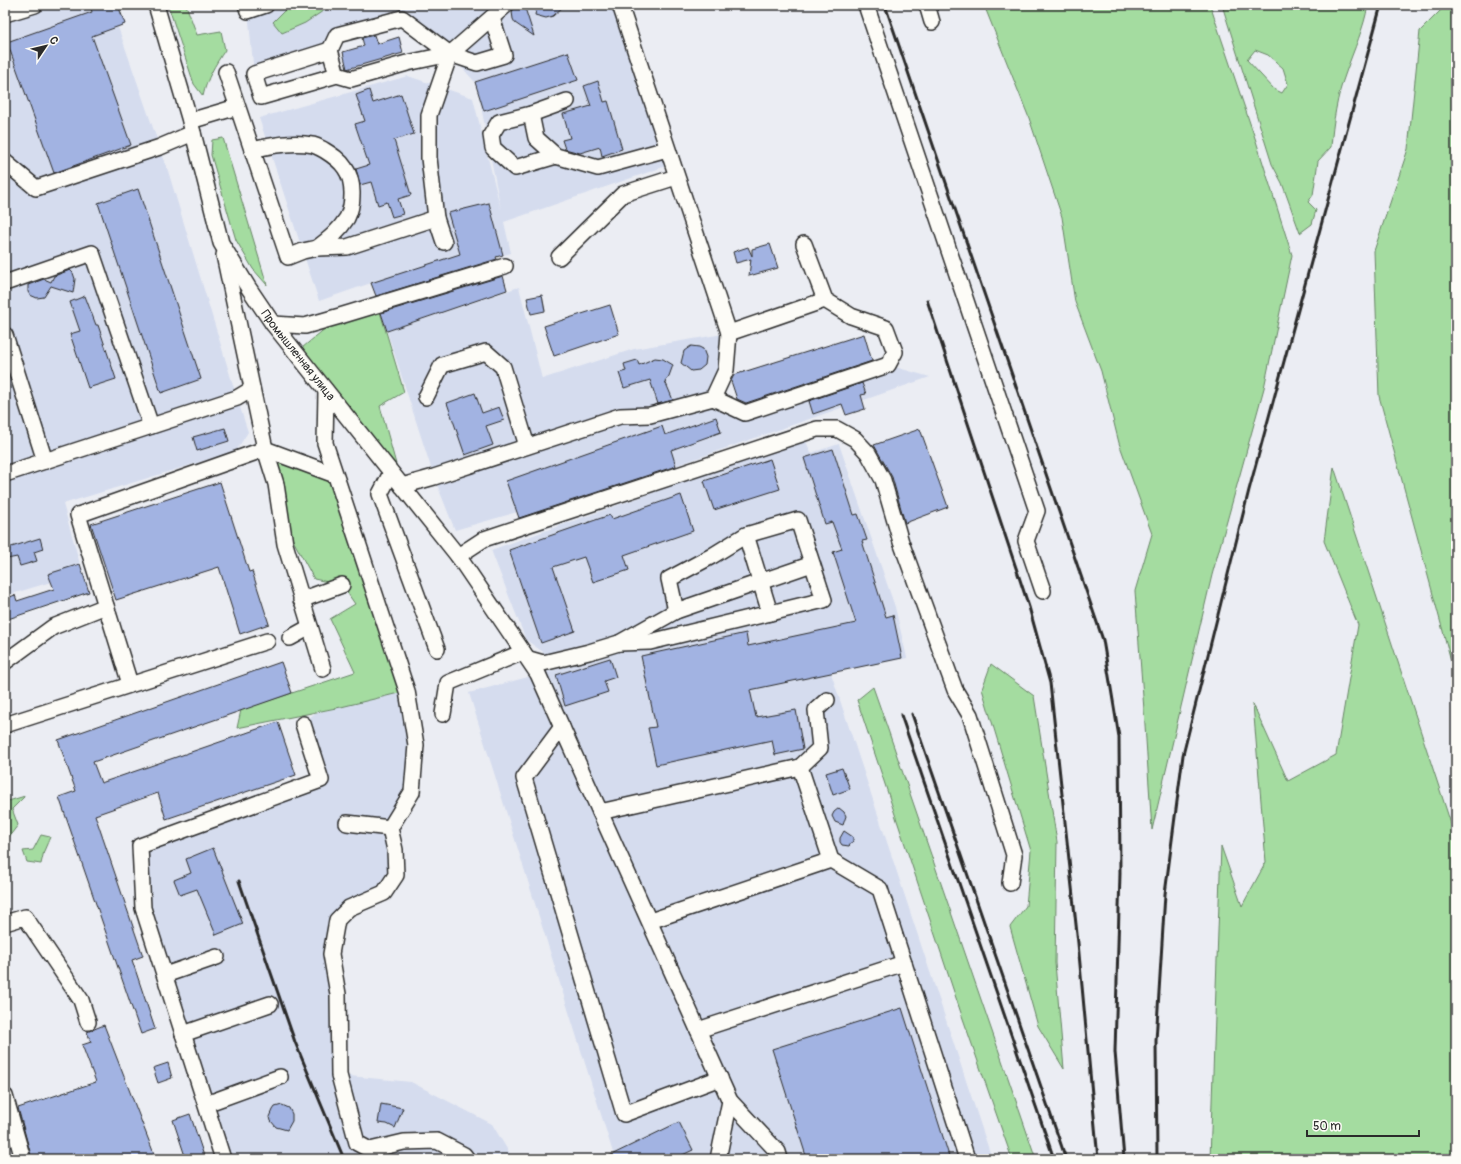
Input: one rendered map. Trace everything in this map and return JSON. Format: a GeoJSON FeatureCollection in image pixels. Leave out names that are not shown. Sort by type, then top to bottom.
{"type":"FeatureCollection","features":[{"type":"Feature","properties":{"kind":"street"},"geometry":{"type":"LineString","coordinates":[[5,14],[35,5]]}},
{"type":"Feature","properties":{"kind":"street","name":"Промышленная улица"},"geometry":{"type":"LineString","coordinates":[[156,5],[191,127],[221,243],[273,324],[458,556],[538,674],[730,1101],[778,1152],[780,1159]]}},
{"type":"Feature","properties":{"kind":"street"},"geometry":{"type":"LineString","coordinates":[[246,5],[248,11],[266,5]]}},
{"type":"Feature","properties":{"kind":"street"},"geometry":{"type":"LineString","coordinates":[[330,50],[254,74],[262,97],[337,75],[351,79],[407,63],[450,54],[506,5]]}},
{"type":"Feature","properties":{"kind":"street"},"geometry":{"type":"LineString","coordinates":[[620,5],[729,333],[726,370],[713,398]]}},
{"type":"Feature","properties":{"kind":"street"},"geometry":{"type":"LineString","coordinates":[[866,5],[1037,511],[1026,541],[1044,591]]}},
{"type":"Feature","properties":{"kind":"street"},"geometry":{"type":"LineString","coordinates":[[926,5],[932,22]]}},
{"type":"Feature","properties":{"kind":"street"},"geometry":{"type":"LineString","coordinates":[[337,75],[330,50],[337,35],[402,18],[450,54],[477,63],[504,55],[492,18]]}},
{"type":"Feature","properties":{"kind":"street"},"geometry":{"type":"LineString","coordinates":[[444,242],[436,218],[429,158],[429,115],[450,54]]}},
{"type":"Feature","properties":{"kind":"street"},"geometry":{"type":"LineString","coordinates":[[226,72],[288,257],[303,251],[317,248],[347,247],[436,218]]}},
{"type":"Feature","properties":{"kind":"street"},"geometry":{"type":"LineString","coordinates":[[556,156],[514,168],[493,148],[491,135],[498,122],[531,114],[567,101]]}},
{"type":"Feature","properties":{"kind":"street"},"geometry":{"type":"LineString","coordinates":[[5,162],[36,188],[160,147],[191,127],[238,107]]}},
{"type":"Feature","properties":{"kind":"street"},"geometry":{"type":"LineString","coordinates":[[531,114],[536,138],[556,156],[598,168],[667,149]]}},
{"type":"Feature","properties":{"kind":"street"},"geometry":{"type":"LineString","coordinates":[[252,150],[268,146],[293,143],[314,145],[333,155],[346,168],[351,181],[352,199],[347,217],[334,235],[317,248]]}},
{"type":"Feature","properties":{"kind":"street"},"geometry":{"type":"LineString","coordinates":[[559,257],[623,194],[676,177]]}},
{"type":"Feature","properties":{"kind":"street"},"geometry":{"type":"LineString","coordinates":[[221,243],[265,449],[276,484],[285,544],[322,669]]}},
{"type":"Feature","properties":{"kind":"street"},"geometry":{"type":"LineString","coordinates":[[402,486],[434,477],[620,416],[650,415],[713,398],[745,413],[888,365],[895,352],[886,328],[852,316],[825,300],[804,244]]}},
{"type":"Feature","properties":{"kind":"street"},"geometry":{"type":"LineString","coordinates":[[5,284],[92,253],[151,426]]}},
{"type":"Feature","properties":{"kind":"street"},"geometry":{"type":"LineString","coordinates":[[273,324],[305,326],[505,266]]}},
{"type":"Feature","properties":{"kind":"street"},"geometry":{"type":"LineString","coordinates":[[729,333],[825,300]]}},
{"type":"Feature","properties":{"kind":"street"},"geometry":{"type":"LineString","coordinates":[[5,335],[45,461]]}},
{"type":"Feature","properties":{"kind":"street"},"geometry":{"type":"LineString","coordinates":[[426,397],[442,364],[486,352],[503,367],[527,446]]}},
{"type":"Feature","properties":{"kind":"street"},"geometry":{"type":"LineString","coordinates":[[5,474],[237,398],[252,389]]}},
{"type":"Feature","properties":{"kind":"street"},"geometry":{"type":"LineString","coordinates":[[326,391],[325,443],[407,692],[416,745],[412,792],[390,828],[395,850],[396,875],[384,893],[349,908],[337,920],[331,954],[338,994],[339,1075],[357,1143],[370,1150],[404,1142],[437,1141],[464,1155],[467,1159]]}},
{"type":"Feature","properties":{"kind":"street"},"geometry":{"type":"LineString","coordinates":[[458,556],[484,539],[817,429],[837,429],[855,439],[868,453],[883,480],[901,542],[955,690],[970,715],[1014,855],[1010,882]]}},
{"type":"Feature","properties":{"kind":"street"},"geometry":{"type":"LineString","coordinates":[[130,684],[78,515],[265,449],[335,474]]}},
{"type":"Feature","properties":{"kind":"street"},"geometry":{"type":"LineString","coordinates":[[392,473],[380,494],[437,649]]}},
{"type":"Feature","properties":{"kind":"street"},"geometry":{"type":"LineString","coordinates":[[619,643],[650,642],[824,600],[798,520],[746,535],[712,556],[669,579],[676,611]]}},
{"type":"Feature","properties":{"kind":"street"},"geometry":{"type":"LineString","coordinates":[[746,535],[770,613]]}},
{"type":"Feature","properties":{"kind":"street"},"geometry":{"type":"LineString","coordinates":[[443,714],[448,682],[526,656],[543,663],[619,643],[676,611],[812,564]]}},
{"type":"Feature","properties":{"kind":"street"},"geometry":{"type":"LineString","coordinates":[[302,600],[342,586]]}},
{"type":"Feature","properties":{"kind":"street"},"geometry":{"type":"LineString","coordinates":[[5,662],[53,626],[106,606]]}},
{"type":"Feature","properties":{"kind":"street"},"geometry":{"type":"LineString","coordinates":[[290,638],[310,627]]}},
{"type":"Feature","properties":{"kind":"street"},"geometry":{"type":"LineString","coordinates":[[5,726],[267,640]]}},
{"type":"Feature","properties":{"kind":"street"},"geometry":{"type":"LineString","coordinates":[[600,812],[800,768],[820,748],[816,710],[827,700]]}},
{"type":"Feature","properties":{"kind":"street"},"geometry":{"type":"LineString","coordinates":[[223,1159],[143,908],[140,846],[321,780],[303,724]]}},
{"type":"Feature","properties":{"kind":"street"},"geometry":{"type":"LineString","coordinates":[[562,727],[524,778],[624,1114],[720,1078]]}},
{"type":"Feature","properties":{"kind":"street"},"geometry":{"type":"LineString","coordinates":[[800,768],[831,860],[880,889],[967,1159]]}},
{"type":"Feature","properties":{"kind":"street"},"geometry":{"type":"LineString","coordinates":[[347,823],[390,828]]}},
{"type":"Feature","properties":{"kind":"street"},"geometry":{"type":"LineString","coordinates":[[650,922],[831,860]]}},
{"type":"Feature","properties":{"kind":"street"},"geometry":{"type":"LineString","coordinates":[[5,923],[25,917],[81,1000],[88,1022]]}},
{"type":"Feature","properties":{"kind":"street"},"geometry":{"type":"LineString","coordinates":[[165,975],[217,957]]}},
{"type":"Feature","properties":{"kind":"street"},"geometry":{"type":"LineString","coordinates":[[698,1030],[904,963]]}},
{"type":"Feature","properties":{"kind":"street"},"geometry":{"type":"LineString","coordinates":[[183,1034],[270,1004]]}},
{"type":"Feature","properties":{"kind":"street"},"geometry":{"type":"LineString","coordinates":[[206,1104],[280,1077]]}},
{"type":"Feature","properties":{"kind":"street"},"geometry":{"type":"LineString","coordinates":[[5,1096],[23,1159]]}},
{"type":"Feature","properties":{"kind":"street"},"geometry":{"type":"LineString","coordinates":[[718,1159],[730,1101]]}},
{"type":"Feature","properties":{"kind":"shaded area"},"geometry":{"type":"Polygon","coordinates":[[[5,5],[118,5],[125,24],[118,27],[168,171],[248,432],[236,451],[63,504],[80,564],[49,574],[51,582],[5,596],[5,5]]]}},
{"type":"Feature","properties":{"kind":"shaded area"},"geometry":{"type":"Polygon","coordinates":[[[266,5],[615,5],[672,164],[504,222],[511,253],[463,266],[371,283],[319,301],[259,118],[408,76],[473,98],[501,210],[475,82],[450,54],[402,18],[337,35],[330,50],[254,74],[248,11],[266,5]]]}},
{"type":"Feature","properties":{"kind":"shaded area"},"geometry":{"type":"Polygon","coordinates":[[[519,287],[542,379],[634,349],[729,333],[713,397],[747,419],[888,365],[930,377],[666,469],[455,530],[434,477],[387,331],[519,287]]]}},
{"type":"Feature","properties":{"kind":"shaded area"},"geometry":{"type":"Polygon","coordinates":[[[805,439],[811,453],[839,444],[895,607],[907,658],[831,673],[992,1159],[615,1159],[469,693],[591,660],[586,643],[546,654],[526,640],[491,550],[805,439]]]}},
{"type":"Feature","properties":{"kind":"shaded area"},"geometry":{"type":"Polygon","coordinates":[[[407,691],[412,792],[390,828],[396,875],[384,893],[349,908],[335,931],[339,1075],[411,1082],[492,1124],[513,1159],[214,1159],[165,975],[143,908],[140,846],[321,780],[303,724],[315,713],[407,691]]]}},
{"type":"Feature","properties":{"kind":"green space"},"geometry":{"type":"Polygon","coordinates":[[[168,5],[186,5],[197,35],[221,31],[225,50],[212,72],[203,96],[194,84],[168,5]]]}},
{"type":"Feature","properties":{"kind":"green space"},"geometry":{"type":"Polygon","coordinates":[[[290,5],[332,5],[305,23],[282,33],[273,22],[290,5]]]}},
{"type":"Feature","properties":{"kind":"green space"},"geometry":{"type":"Polygon","coordinates":[[[984,5],[1210,5],[1256,141],[1292,255],[1264,388],[1212,575],[1152,830],[1135,591],[1152,534],[1119,443],[1101,371],[1075,302],[1062,217],[1029,118],[984,5]]]}},
{"type":"Feature","properties":{"kind":"green space"},"geometry":{"type":"Polygon","coordinates":[[[1222,5],[1368,5],[1340,90],[1334,119],[1331,147],[1318,161],[1313,195],[1308,202],[1316,210],[1312,224],[1300,233],[1282,183],[1272,164],[1222,5]],[[1255,50],[1247,60],[1274,89],[1282,93],[1288,84],[1283,68],[1268,55],[1255,50]]]}},
{"type":"Feature","properties":{"kind":"green space"},"geometry":{"type":"Polygon","coordinates":[[[1446,5],[1456,5],[1456,679],[1379,396],[1374,251],[1408,149],[1420,31],[1446,5]]]}},
{"type":"Feature","properties":{"kind":"green space"},"geometry":{"type":"Polygon","coordinates":[[[223,138],[267,285],[253,269],[236,240],[211,155],[212,140],[223,138]]]}},
{"type":"Feature","properties":{"kind":"green space"},"geometry":{"type":"Polygon","coordinates":[[[378,305],[404,392],[380,406],[402,486],[296,353],[340,316],[378,305]]]}},
{"type":"Feature","properties":{"kind":"green space"},"geometry":{"type":"Polygon","coordinates":[[[265,449],[335,475],[407,691],[341,707],[237,728],[241,710],[355,672],[330,619],[355,604],[342,585],[314,579],[281,518],[265,449]]]}},
{"type":"Feature","properties":{"kind":"green space"},"geometry":{"type":"Polygon","coordinates":[[[1334,467],[1456,839],[1456,1159],[1210,1159],[1221,846],[1242,906],[1266,862],[1253,704],[1288,781],[1336,755],[1358,625],[1324,541],[1334,467]]]}},
{"type":"Feature","properties":{"kind":"green space"},"geometry":{"type":"Polygon","coordinates":[[[991,664],[1034,696],[1057,842],[1055,963],[1064,1069],[1038,1026],[1010,927],[1026,906],[1031,851],[982,689],[991,664]]]}},
{"type":"Feature","properties":{"kind":"green space"},"geometry":{"type":"Polygon","coordinates":[[[873,687],[1036,1159],[1012,1159],[960,1010],[857,700],[873,687]]]}},
{"type":"Feature","properties":{"kind":"green space"},"geometry":{"type":"Polygon","coordinates":[[[25,796],[12,809],[18,825],[5,842],[5,802],[25,796]]]}},
{"type":"Feature","properties":{"kind":"green space"},"geometry":{"type":"Polygon","coordinates":[[[41,835],[50,837],[44,851],[41,864],[27,862],[23,851],[33,850],[41,835]]]}},
{"type":"Feature","properties":{"kind":"building"},"geometry":{"type":"Polygon","coordinates":[[[90,5],[118,5],[125,24],[92,36],[131,145],[54,173],[7,42],[92,12],[90,5]]]}},
{"type":"Feature","properties":{"kind":"building"},"geometry":{"type":"Polygon","coordinates":[[[519,5],[524,5],[534,36],[515,23],[513,19],[512,12],[514,8],[519,5]]]}},
{"type":"Feature","properties":{"kind":"building"},"geometry":{"type":"Polygon","coordinates":[[[537,5],[565,5],[553,16],[546,18],[535,15],[537,5]]]}},
{"type":"Feature","properties":{"kind":"building"},"geometry":{"type":"Polygon","coordinates":[[[374,35],[377,44],[399,37],[403,53],[347,69],[343,52],[364,46],[362,38],[374,35]]]}},
{"type":"Feature","properties":{"kind":"building"},"geometry":{"type":"Polygon","coordinates":[[[568,52],[578,80],[484,111],[475,82],[568,52]]]}},
{"type":"Feature","properties":{"kind":"building"},"geometry":{"type":"Polygon","coordinates":[[[598,81],[604,102],[608,101],[622,149],[602,156],[600,147],[580,153],[565,149],[562,140],[570,138],[563,114],[591,106],[584,86],[598,81]]]}},
{"type":"Feature","properties":{"kind":"building"},"geometry":{"type":"Polygon","coordinates":[[[369,90],[373,103],[401,94],[414,134],[394,140],[411,195],[398,199],[403,214],[392,217],[387,202],[378,205],[371,182],[360,185],[356,169],[369,165],[355,124],[365,121],[356,95],[369,90]]]}},
{"type":"Feature","properties":{"kind":"building"},"geometry":{"type":"Polygon","coordinates":[[[138,189],[201,379],[161,393],[98,203],[138,189]]]}},
{"type":"Feature","properties":{"kind":"building"},"geometry":{"type":"Polygon","coordinates":[[[489,203],[503,255],[496,257],[497,259],[376,296],[371,283],[460,254],[448,213],[489,203]]]}},
{"type":"Feature","properties":{"kind":"building"},"geometry":{"type":"Polygon","coordinates":[[[770,244],[778,268],[749,276],[751,259],[736,263],[733,252],[748,247],[752,256],[752,249],[770,244]]]}},
{"type":"Feature","properties":{"kind":"building"},"geometry":{"type":"Polygon","coordinates":[[[70,270],[75,279],[73,293],[51,286],[44,297],[37,298],[30,295],[28,292],[28,285],[44,279],[51,282],[54,276],[70,270]]]}},
{"type":"Feature","properties":{"kind":"building"},"geometry":{"type":"Polygon","coordinates":[[[503,276],[507,290],[387,331],[381,313],[503,276]]]}},
{"type":"Feature","properties":{"kind":"building"},"geometry":{"type":"Polygon","coordinates":[[[542,295],[545,311],[531,314],[527,298],[542,295]]]}},
{"type":"Feature","properties":{"kind":"building"},"geometry":{"type":"Polygon","coordinates":[[[85,296],[96,325],[98,325],[116,379],[88,388],[70,334],[80,331],[70,302],[85,296]]]}},
{"type":"Feature","properties":{"kind":"building"},"geometry":{"type":"Polygon","coordinates":[[[610,305],[619,334],[554,356],[544,326],[610,305]]]}},
{"type":"Feature","properties":{"kind":"building"},"geometry":{"type":"Polygon","coordinates":[[[864,334],[872,361],[746,403],[737,399],[731,381],[734,375],[864,334]]]}},
{"type":"Feature","properties":{"kind":"building"},"geometry":{"type":"Polygon","coordinates":[[[691,346],[703,349],[706,357],[705,365],[699,370],[691,371],[681,363],[684,351],[691,346]]]}},
{"type":"Feature","properties":{"kind":"building"},"geometry":{"type":"Polygon","coordinates":[[[655,358],[663,359],[673,365],[669,376],[665,381],[673,400],[658,404],[650,380],[624,388],[619,373],[626,371],[624,364],[637,360],[639,365],[655,358]]]}},
{"type":"Feature","properties":{"kind":"building"},"geometry":{"type":"Polygon","coordinates":[[[862,383],[866,394],[861,395],[865,409],[846,415],[842,404],[813,414],[809,401],[862,383]]]}},
{"type":"Feature","properties":{"kind":"building"},"geometry":{"type":"Polygon","coordinates":[[[475,393],[482,413],[499,407],[504,420],[486,426],[493,445],[465,455],[447,403],[475,393]]]}},
{"type":"Feature","properties":{"kind":"building"},"geometry":{"type":"Polygon","coordinates":[[[716,417],[721,432],[671,450],[676,466],[519,518],[506,481],[662,426],[665,435],[716,417]]]}},
{"type":"Feature","properties":{"kind":"building"},"geometry":{"type":"Polygon","coordinates":[[[225,428],[229,441],[197,451],[193,437],[225,428]]]}},
{"type":"Feature","properties":{"kind":"building"},"geometry":{"type":"Polygon","coordinates":[[[920,429],[948,507],[905,523],[892,477],[874,445],[920,429]]]}},
{"type":"Feature","properties":{"kind":"building"},"geometry":{"type":"Polygon","coordinates":[[[833,449],[854,515],[858,514],[867,540],[862,541],[886,617],[893,615],[902,658],[750,690],[756,717],[796,710],[803,749],[775,755],[772,740],[656,765],[648,728],[656,727],[641,656],[746,633],[748,646],[856,623],[833,552],[842,549],[832,522],[825,524],[804,458],[833,449]]]}},
{"type":"Feature","properties":{"kind":"building"},"geometry":{"type":"Polygon","coordinates":[[[770,459],[780,489],[714,510],[704,481],[770,459]]]}},
{"type":"Feature","properties":{"kind":"building"},"geometry":{"type":"Polygon","coordinates":[[[220,482],[249,572],[252,571],[269,624],[240,634],[219,567],[116,600],[91,524],[220,482]]]}},
{"type":"Feature","properties":{"kind":"building"},"geometry":{"type":"Polygon","coordinates":[[[681,495],[693,531],[624,555],[629,570],[593,582],[584,557],[553,567],[575,631],[541,643],[509,550],[610,515],[612,519],[681,495]]]}},
{"type":"Feature","properties":{"kind":"building"},"geometry":{"type":"Polygon","coordinates":[[[40,538],[43,549],[34,552],[37,561],[20,566],[17,557],[7,559],[5,549],[40,538]]]}},
{"type":"Feature","properties":{"kind":"building"},"geometry":{"type":"Polygon","coordinates":[[[80,564],[89,592],[5,620],[5,599],[15,595],[17,601],[54,589],[48,574],[80,564]]]}},
{"type":"Feature","properties":{"kind":"building"},"geometry":{"type":"Polygon","coordinates":[[[610,658],[616,677],[604,681],[608,692],[565,706],[556,675],[610,658]]]}},
{"type":"Feature","properties":{"kind":"building"},"geometry":{"type":"Polygon","coordinates":[[[281,662],[292,693],[93,762],[101,783],[278,722],[296,775],[166,819],[158,793],[95,815],[143,956],[132,960],[155,1029],[141,1034],[59,797],[76,791],[58,740],[281,662]]]}},
{"type":"Feature","properties":{"kind":"building"},"geometry":{"type":"Polygon","coordinates":[[[842,768],[850,789],[833,795],[826,773],[842,768]]]}},
{"type":"Feature","properties":{"kind":"building"},"geometry":{"type":"Polygon","coordinates":[[[839,808],[846,816],[843,825],[835,822],[832,816],[839,808]]]}},
{"type":"Feature","properties":{"kind":"building"},"geometry":{"type":"Polygon","coordinates":[[[844,831],[853,837],[853,841],[849,846],[842,845],[840,842],[840,838],[844,831]]]}},
{"type":"Feature","properties":{"kind":"building"},"geometry":{"type":"Polygon","coordinates":[[[213,848],[243,924],[216,935],[197,889],[180,895],[174,880],[191,873],[186,859],[213,848]]]}},
{"type":"Feature","properties":{"kind":"building"},"geometry":{"type":"Polygon","coordinates":[[[902,1008],[950,1159],[807,1159],[772,1049],[902,1008]]]}},
{"type":"Feature","properties":{"kind":"building"},"geometry":{"type":"Polygon","coordinates":[[[104,1025],[156,1159],[32,1159],[18,1108],[96,1082],[82,1045],[91,1042],[87,1032],[104,1025]]]}},
{"type":"Feature","properties":{"kind":"building"},"geometry":{"type":"Polygon","coordinates":[[[168,1063],[172,1078],[158,1083],[153,1068],[168,1063]]]}},
{"type":"Feature","properties":{"kind":"building"},"geometry":{"type":"Polygon","coordinates":[[[381,1104],[403,1108],[395,1128],[387,1124],[378,1123],[381,1104]]]}},
{"type":"Feature","properties":{"kind":"building"},"geometry":{"type":"Polygon","coordinates":[[[282,1105],[289,1108],[292,1114],[292,1121],[287,1130],[276,1127],[271,1121],[270,1117],[275,1107],[282,1105]]]}},
{"type":"Feature","properties":{"kind":"building"},"geometry":{"type":"Polygon","coordinates":[[[190,1114],[205,1159],[186,1159],[173,1120],[190,1114]]]}},
{"type":"Feature","properties":{"kind":"building"},"geometry":{"type":"Polygon","coordinates":[[[679,1122],[693,1150],[674,1159],[603,1159],[679,1122]]]}},
{"type":"Feature","properties":{"kind":"railway"},"geometry":{"type":"LineString","coordinates":[[885,5],[1103,640],[1119,737],[1120,873],[1115,1052],[1124,1159]]}},
{"type":"Feature","properties":{"kind":"railway"},"geometry":{"type":"LineString","coordinates":[[1157,1159],[1156,1041],[1165,894],[1183,755],[1249,490],[1381,5]]}},
{"type":"Feature","properties":{"kind":"railway"},"geometry":{"type":"LineString","coordinates":[[927,300],[1029,607],[1050,683],[1078,943],[1098,1159]]}},
{"type":"Feature","properties":{"kind":"railway"},"geometry":{"type":"LineString","coordinates":[[912,714],[1066,1159]]}},
{"type":"Feature","properties":{"kind":"railway"},"geometry":{"type":"LineString","coordinates":[[901,715],[1054,1159]]}},
{"type":"Feature","properties":{"kind":"railway"},"geometry":{"type":"LineString","coordinates":[[239,881],[295,1042],[344,1159]]}}]}
